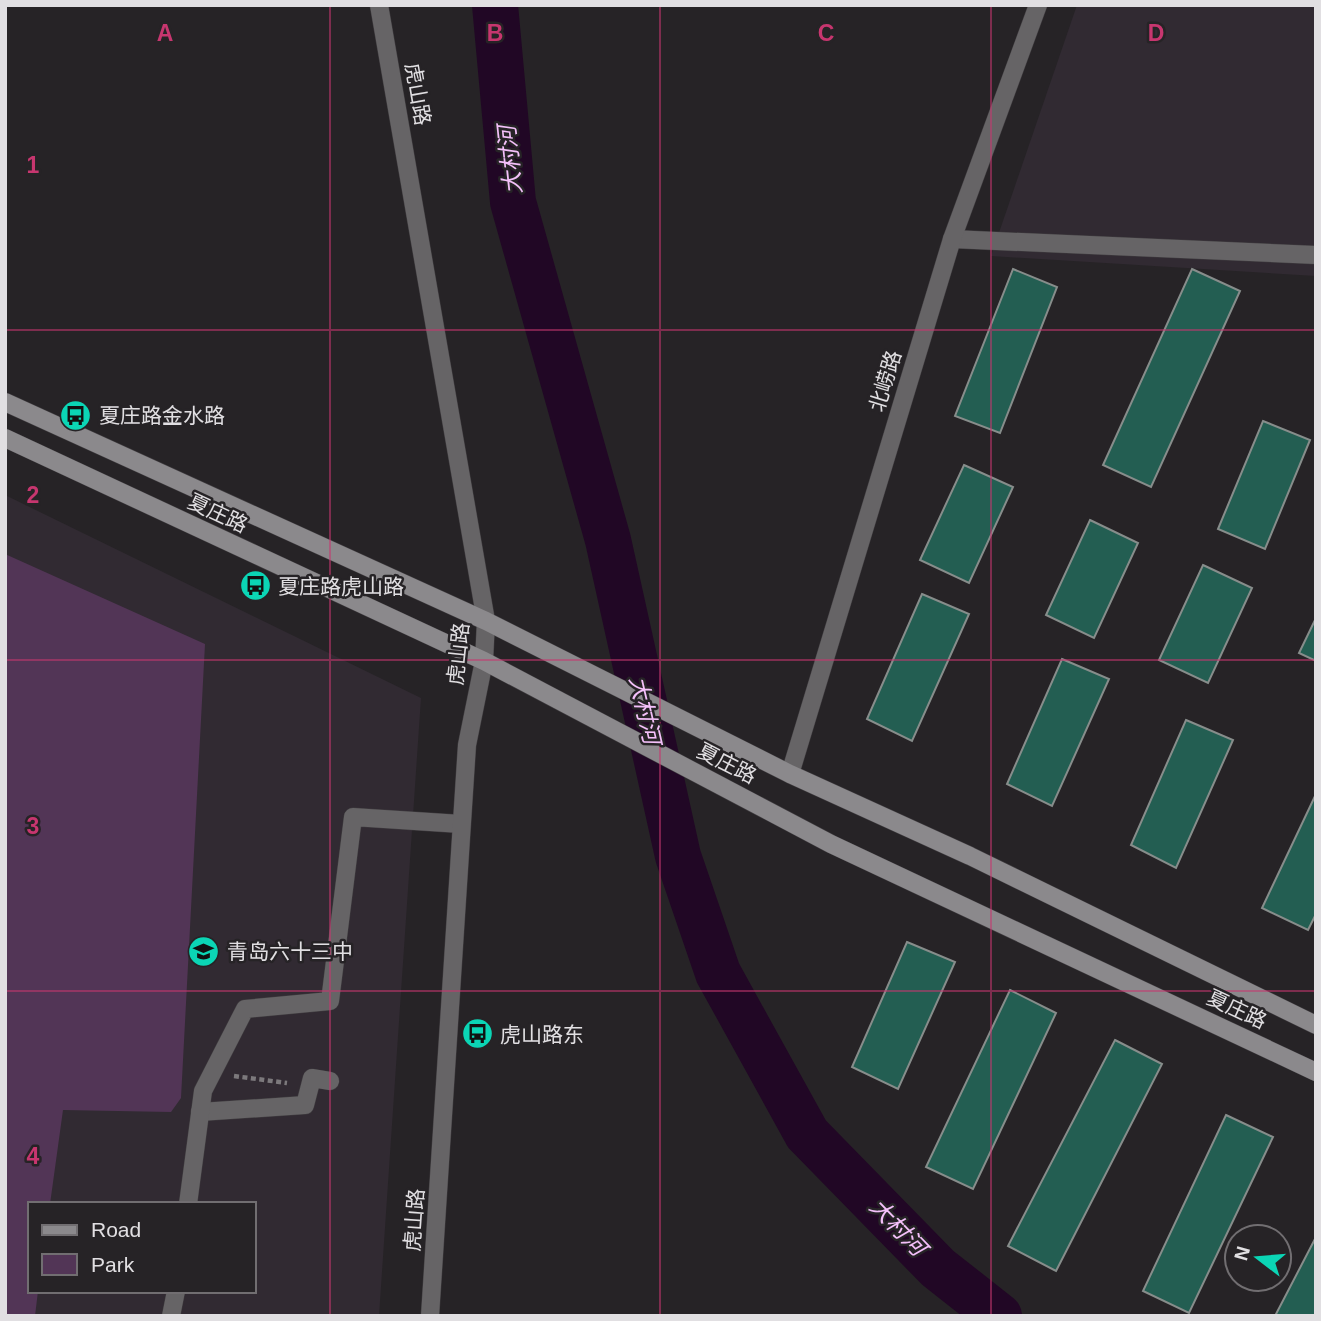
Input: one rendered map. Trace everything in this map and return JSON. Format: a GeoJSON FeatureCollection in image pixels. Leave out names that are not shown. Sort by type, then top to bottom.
{"type":"FeatureCollection","features":[{"type":"Feature","properties":{"kind":"main road","name":"夏庄路"},"geometry":{"type":"LineString","coordinates":[[5,402],[486,621],[790,774],[970,856],[1316,1025]]}},
{"type":"Feature","properties":{"kind":"main road","name":"夏庄路"},"geometry":{"type":"LineString","coordinates":[[5,438],[484,661],[831,844],[1316,1072]]}},
{"type":"Feature","properties":{"kind":"street","name":"虎山路"},"geometry":{"type":"LineString","coordinates":[[379,5],[486,621],[484,661],[467,744],[430,1316]]}},
{"type":"Feature","properties":{"kind":"street","name":"北崂路"},"geometry":{"type":"LineString","coordinates":[[790,774],[952,239],[1038,5]]}},
{"type":"Feature","properties":{"kind":"street"},"geometry":{"type":"LineString","coordinates":[[952,239],[1316,256]]}},
{"type":"Feature","properties":{"kind":"street"},"geometry":{"type":"LineString","coordinates":[[188,1202],[203,1091],[245,1009],[330,1001],[353,817],[461,824]]}},
{"type":"Feature","properties":{"kind":"street"},"geometry":{"type":"LineString","coordinates":[[200,1112],[305,1105],[312,1078],[330,1081]]}},
{"type":"Feature","properties":{"kind":"street"},"geometry":{"type":"LineString","coordinates":[[170,1316],[176,1293]]}},
{"type":"Feature","properties":{"kind":"path"},"geometry":{"type":"LineString","coordinates":[[212,1073],[310,1086]]}},
{"type":"Feature","properties":{"kind":"shaded area"},"geometry":{"type":"Polygon","coordinates":[[[1077,5],[1316,5],[1316,276],[991,256],[1077,5]]]}},
{"type":"Feature","properties":{"kind":"shaded area","name":"青岛六十三中"},"geometry":{"type":"Polygon","coordinates":[[[5,495],[421,698],[379,1316],[5,1316],[5,495]]]}},
{"type":"Feature","properties":{"kind":"green space"},"geometry":{"type":"Polygon","coordinates":[[[5,554],[205,644],[181,1098],[171,1112],[63,1110],[50,1202],[28,1202],[28,1293],[38,1293],[35,1316],[5,1316],[5,554]]]}},
{"type":"Feature","properties":{"kind":"building"},"geometry":{"type":"Polygon","coordinates":[[[1013,269],[1057,287],[1000,433],[955,416],[1013,269]]]}},
{"type":"Feature","properties":{"kind":"building"},"geometry":{"type":"Polygon","coordinates":[[[1192,269],[1240,291],[1151,487],[1103,465],[1192,269]]]}},
{"type":"Feature","properties":{"kind":"building"},"geometry":{"type":"Polygon","coordinates":[[[1263,421],[1310,440],[1265,549],[1218,529],[1263,421]]]}},
{"type":"Feature","properties":{"kind":"building"},"geometry":{"type":"Polygon","coordinates":[[[964,465],[1013,487],[969,583],[920,560],[964,465]]]}},
{"type":"Feature","properties":{"kind":"building"},"geometry":{"type":"Polygon","coordinates":[[[1090,520],[1138,543],[1094,638],[1046,615],[1090,520]]]}},
{"type":"Feature","properties":{"kind":"building"},"geometry":{"type":"Polygon","coordinates":[[[1203,565],[1252,588],[1208,683],[1159,660],[1203,565]]]}},
{"type":"Feature","properties":{"kind":"building"},"geometry":{"type":"Polygon","coordinates":[[[922,594],[969,614],[912,741],[867,719],[922,594]]]}},
{"type":"Feature","properties":{"kind":"building"},"geometry":{"type":"Polygon","coordinates":[[[1316,618],[1316,661],[1299,653],[1316,618]]]}},
{"type":"Feature","properties":{"kind":"building"},"geometry":{"type":"Polygon","coordinates":[[[1062,659],[1109,679],[1052,806],[1007,784],[1062,659]]]}},
{"type":"Feature","properties":{"kind":"building"},"geometry":{"type":"Polygon","coordinates":[[[1186,720],[1233,740],[1176,868],[1131,845],[1186,720]]]}},
{"type":"Feature","properties":{"kind":"building"},"geometry":{"type":"Polygon","coordinates":[[[1316,794],[1316,914],[1308,930],[1262,908],[1316,794]]]}},
{"type":"Feature","properties":{"kind":"building"},"geometry":{"type":"Polygon","coordinates":[[[907,942],[955,962],[898,1089],[852,1067],[907,942]]]}},
{"type":"Feature","properties":{"kind":"building"},"geometry":{"type":"Polygon","coordinates":[[[1010,990],[1056,1013],[973,1189],[926,1167],[1010,990]]]}},
{"type":"Feature","properties":{"kind":"building"},"geometry":{"type":"Polygon","coordinates":[[[1115,1040],[1162,1064],[1056,1271],[1008,1246],[1115,1040]]]}},
{"type":"Feature","properties":{"kind":"building"},"geometry":{"type":"Polygon","coordinates":[[[1226,1115],[1273,1137],[1232,1223],[1223,1223],[1223,1242],[1189,1313],[1143,1291],[1226,1115]]]}},
{"type":"Feature","properties":{"kind":"building"},"geometry":{"type":"Polygon","coordinates":[[[1316,1237],[1316,1316],[1275,1316],[1287,1293],[1293,1293],[1293,1281],[1316,1237]]]}},
{"type":"Feature","properties":{"kind":"waterway","name":"大村河"},"geometry":{"type":"LineString","coordinates":[[495,5],[513,202],[608,540],[678,856],[718,973],[807,1134],[938,1268],[999,1316]]}},
{"type":"Feature","properties":{"kind":"place","name":"夏庄路金水路"},"geometry":{"type":"Point","coordinates":[76,415]}},
{"type":"Feature","properties":{"kind":"place","name":"夏庄路虎山路"},"geometry":{"type":"Point","coordinates":[255,586]}},
{"type":"Feature","properties":{"kind":"place","name":"青岛六十三中"},"geometry":{"type":"Point","coordinates":[204,951]}},
{"type":"Feature","properties":{"kind":"place","name":"虎山路东"},"geometry":{"type":"Point","coordinates":[477,1034]}}]}
